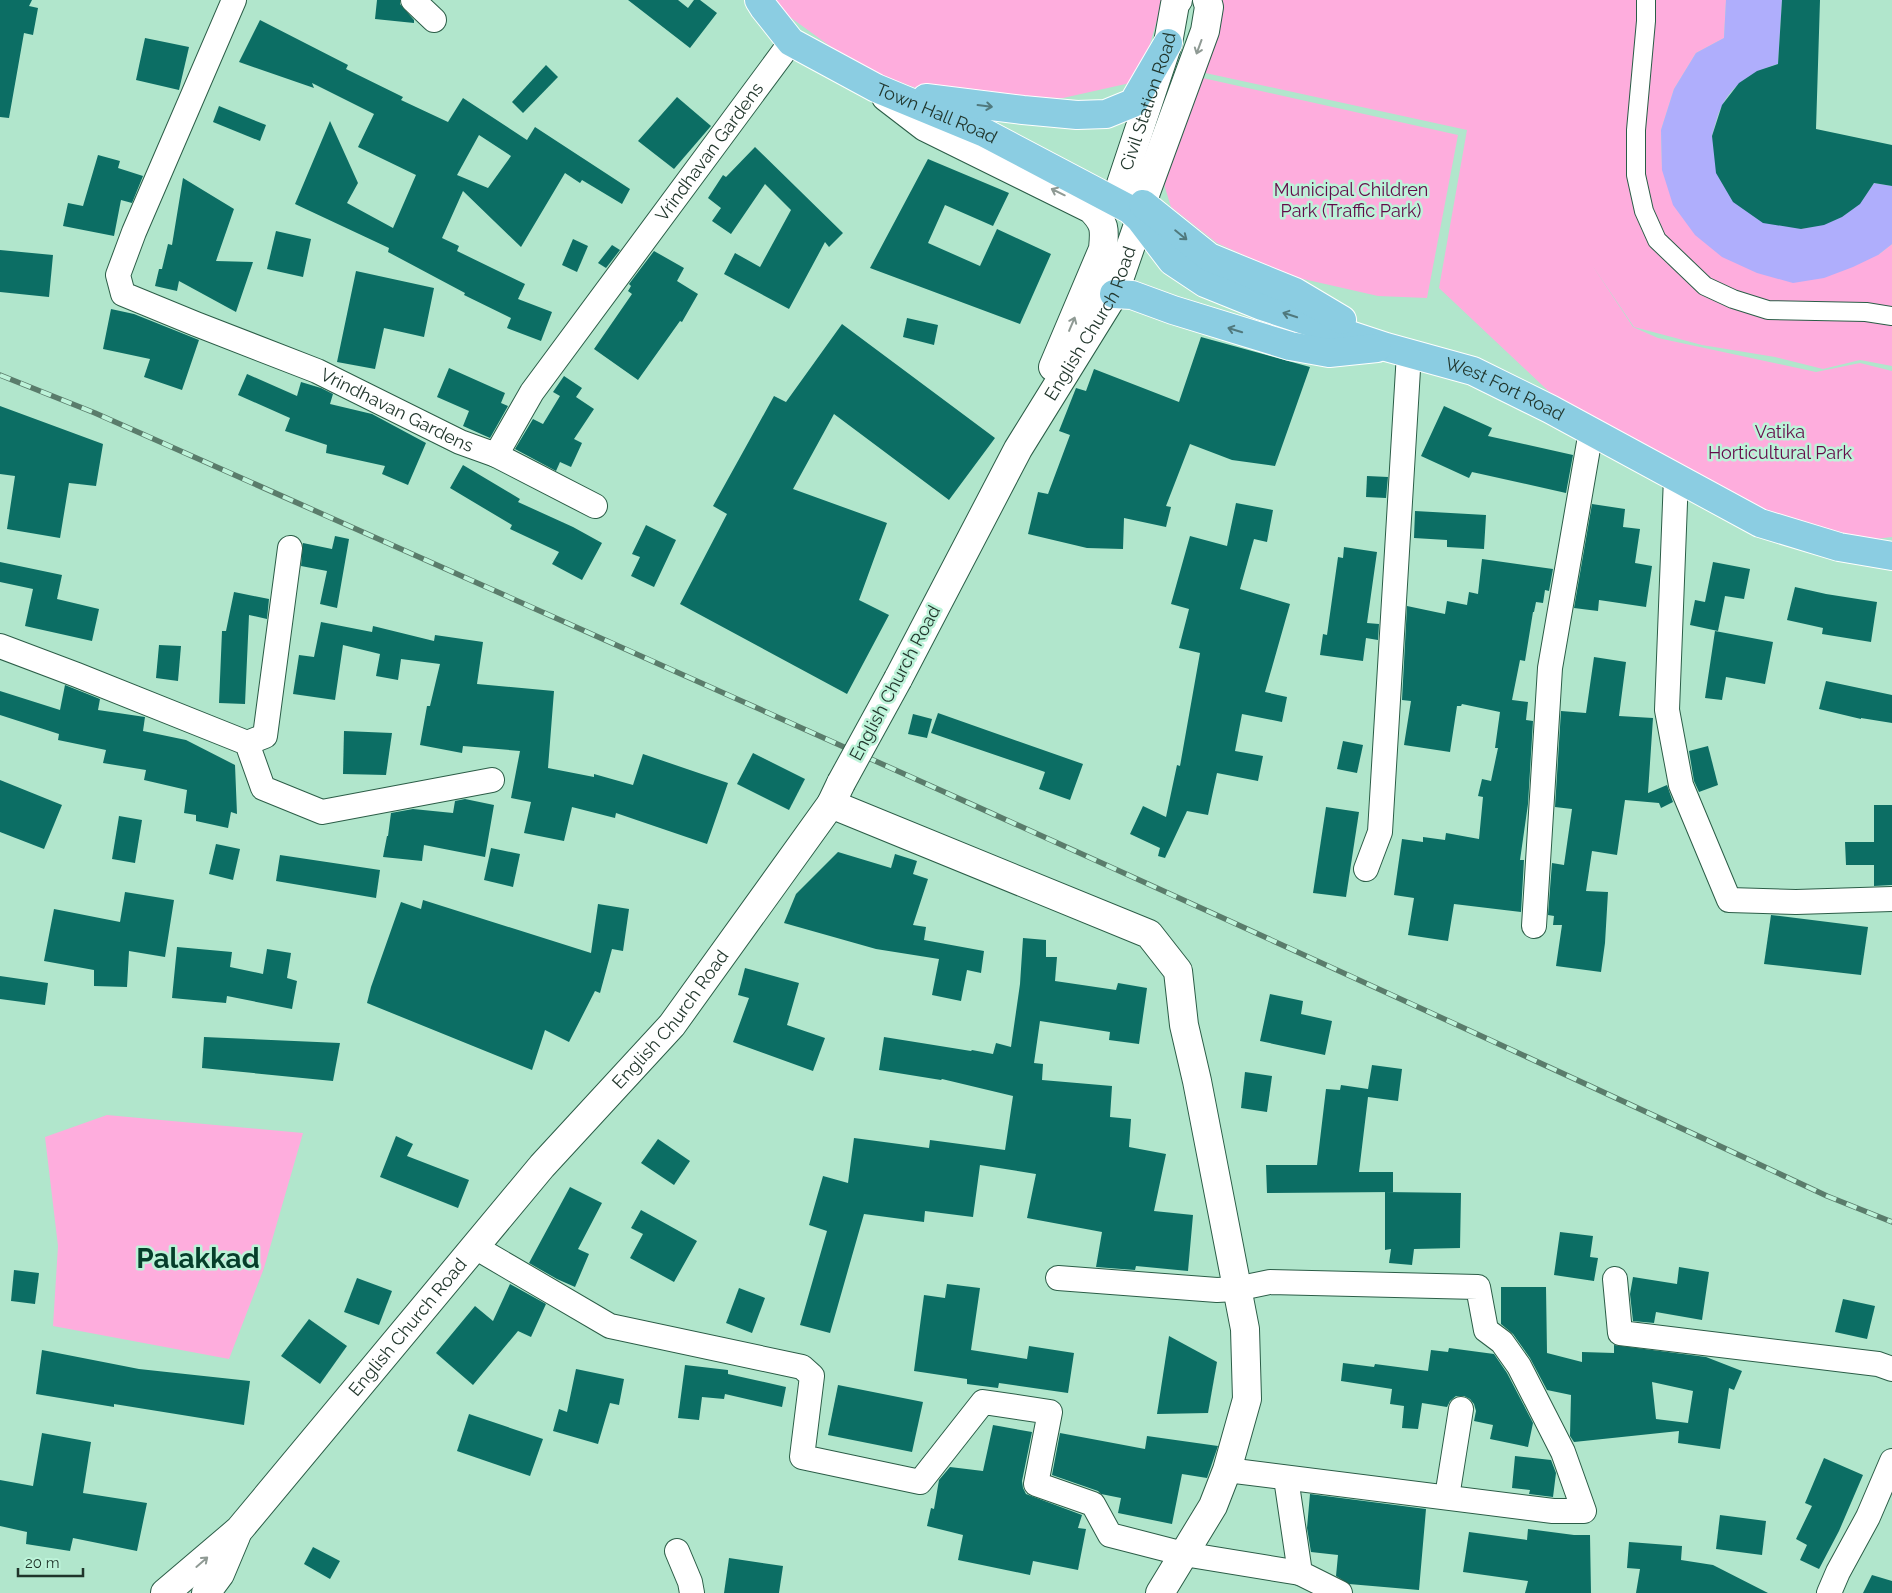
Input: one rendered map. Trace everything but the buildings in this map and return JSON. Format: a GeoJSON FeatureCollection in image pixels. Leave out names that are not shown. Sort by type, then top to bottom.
{"type":"FeatureCollection","features":[{"type":"Feature","properties":{"kind":"main road","name":"Town Hall Road"},"geometry":{"type":"LineString","coordinates":[[759,0],[791,42],[876,88],[985,133],[1132,209],[1209,257],[1295,292],[1398,350]]}},
{"type":"Feature","properties":{"kind":"main road","name":"Civil Station Road"},"geometry":{"type":"LineString","coordinates":[[1132,209],[1175,4],[1178,0]]}},
{"type":"Feature","properties":{"kind":"main road"},"geometry":{"type":"LineString","coordinates":[[1132,209],[1146,192],[1205,31],[1209,7],[1207,0]]}},
{"type":"Feature","properties":{"kind":"main road"},"geometry":{"type":"LineString","coordinates":[[876,88],[937,100],[1023,110],[1077,115],[1106,114],[1133,103],[1168,43]]}},
{"type":"Feature","properties":{"kind":"main road","name":"English Church Road"},"geometry":{"type":"LineString","coordinates":[[876,88],[925,127],[1091,209],[1101,219],[1104,233],[1103,249],[1018,449]]}},
{"type":"Feature","properties":{"kind":"main road","name":"English Church Road"},"geometry":{"type":"LineString","coordinates":[[166,1593],[238,1530],[542,1166],[672,1025],[836,794],[1018,449],[1114,294],[1132,209]]}},
{"type":"Feature","properties":{"kind":"main road"},"geometry":{"type":"LineString","coordinates":[[1114,294],[1132,295],[1173,310],[1290,346],[1329,353],[1398,350]]}},
{"type":"Feature","properties":{"kind":"main road","name":"West Fort Road"},"geometry":{"type":"LineString","coordinates":[[1398,350],[1473,371],[1591,431],[1760,523],[1839,547],[1892,556]]}},
{"type":"Feature","properties":{"kind":"main road"},"geometry":{"type":"LineString","coordinates":[[836,794],[1150,934],[1178,971],[1184,1025],[1223,1213],[1251,1285],[1245,1330],[1247,1399],[1227,1470],[1212,1506],[1196,1555],[1160,1593]]}},
{"type":"Feature","properties":{"kind":"main road","name":"English Church Road"},"geometry":{"type":"LineString","coordinates":[[206,1593],[220,1574],[238,1530]]}},
{"type":"Feature","properties":{"kind":"street"},"geometry":{"type":"LineString","coordinates":[[413,0],[434,20]]}},
{"type":"Feature","properties":{"kind":"street"},"geometry":{"type":"LineString","coordinates":[[1646,0],[1646,20],[1636,130],[1636,175],[1644,211],[1657,240],[1705,286],[1733,299],[1768,310],[1866,312],[1892,316]]}},
{"type":"Feature","properties":{"kind":"street","name":"Vrindhavan Gardens"},"geometry":{"type":"LineString","coordinates":[[227,2],[118,276],[123,294],[317,371],[460,442],[496,455],[532,392],[791,42]]}},
{"type":"Feature","properties":{"kind":"street"},"geometry":{"type":"LineString","coordinates":[[1366,869],[1380,832],[1408,381],[1398,350]]}},
{"type":"Feature","properties":{"kind":"street"},"geometry":{"type":"LineString","coordinates":[[1534,926],[1550,668],[1591,431]]}},
{"type":"Feature","properties":{"kind":"street"},"geometry":{"type":"LineString","coordinates":[[496,455],[595,506]]}},
{"type":"Feature","properties":{"kind":"street"},"geometry":{"type":"LineString","coordinates":[[1676,477],[1667,710],[1680,785],[1729,900],[1796,902],[1892,899]]}},
{"type":"Feature","properties":{"kind":"street"},"geometry":{"type":"LineString","coordinates":[[0,646],[247,744],[265,736],[290,548]]}},
{"type":"Feature","properties":{"kind":"street"},"geometry":{"type":"LineString","coordinates":[[247,744],[263,788],[322,812],[492,780]]}},
{"type":"Feature","properties":{"kind":"street"},"geometry":{"type":"LineString","coordinates":[[475,1247],[610,1326],[802,1367],[812,1376],[802,1457],[920,1482],[983,1402],[1050,1412],[1036,1484],[1093,1504],[1110,1535],[1196,1555],[1300,1573],[1340,1593]]}},
{"type":"Feature","properties":{"kind":"street"},"geometry":{"type":"LineString","coordinates":[[1058,1278],[1217,1290],[1251,1285],[1478,1287],[1486,1330],[1502,1342],[1519,1366],[1563,1452],[1584,1512],[1553,1511],[1227,1470]]}},
{"type":"Feature","properties":{"kind":"street"},"geometry":{"type":"LineString","coordinates":[[1615,1279],[1620,1333],[1878,1364],[1892,1369]]}},
{"type":"Feature","properties":{"kind":"street"},"geometry":{"type":"LineString","coordinates":[[1447,1497],[1461,1408]]}},
{"type":"Feature","properties":{"kind":"street"},"geometry":{"type":"LineString","coordinates":[[1829,1593],[1838,1572],[1868,1517],[1892,1461]]}},
{"type":"Feature","properties":{"kind":"street"},"geometry":{"type":"LineString","coordinates":[[1286,1478],[1300,1573]]}},
{"type":"Feature","properties":{"kind":"street"},"geometry":{"type":"LineString","coordinates":[[677,1551],[690,1582],[692,1593]]}},
{"type":"Feature","properties":{"kind":"green space"},"geometry":{"type":"Polygon","coordinates":[[[773,0],[1163,0],[1139,81],[1063,98],[949,96],[916,88],[859,67],[776,7],[773,0]]]}},
{"type":"Feature","properties":{"kind":"green space","name":"Vatika Horticultural Park"},"geometry":{"type":"Polygon","coordinates":[[[1205,0],[1726,0],[1724,38],[1696,53],[1674,89],[1661,130],[1662,170],[1878,255],[1892,244],[1892,366],[1860,360],[1823,369],[1775,357],[1702,345],[1634,327],[1592,265],[1633,327],[1658,338],[1816,372],[1860,363],[1892,371],[1892,537],[1860,541],[1841,532],[1797,521],[1759,518],[1561,403],[1439,288],[1467,130],[1187,69],[1205,0]]]}},
{"type":"Feature","properties":{"kind":"green space","name":"Municipal Children Park (Traffic Park)"},"geometry":{"type":"Polygon","coordinates":[[[1185,74],[1458,135],[1427,298],[1378,296],[1290,276],[1217,243],[1171,207],[1159,168],[1185,74]]]}},
{"type":"Feature","properties":{"kind":"green space"},"geometry":{"type":"Polygon","coordinates":[[[107,1115],[303,1133],[264,1268],[229,1359],[53,1326],[58,1246],[45,1137],[107,1115]]]}},
{"type":"Feature","properties":{"kind":"water"},"geometry":{"type":"Polygon","coordinates":[[[1726,0],[1782,0],[1778,64],[1753,74],[1738,84],[1720,109],[1712,136],[1801,229],[1835,220],[1844,215],[1859,203],[1874,183],[1892,186],[1892,244],[1878,255],[1824,278],[1793,283],[1757,273],[1722,257],[1695,235],[1673,205],[1662,170],[1661,130],[1674,89],[1696,53],[1724,38],[1726,0]]]}},
{"type":"Feature","properties":{"kind":"railway"},"geometry":{"type":"LineString","coordinates":[[0,375],[95,413],[746,703],[1179,898],[1827,1196],[1892,1222]]}},
{"type":"Feature","properties":{"kind":"district","name":"Palakkad"},"geometry":{"type":"Point","coordinates":[198,1258]}}]}
